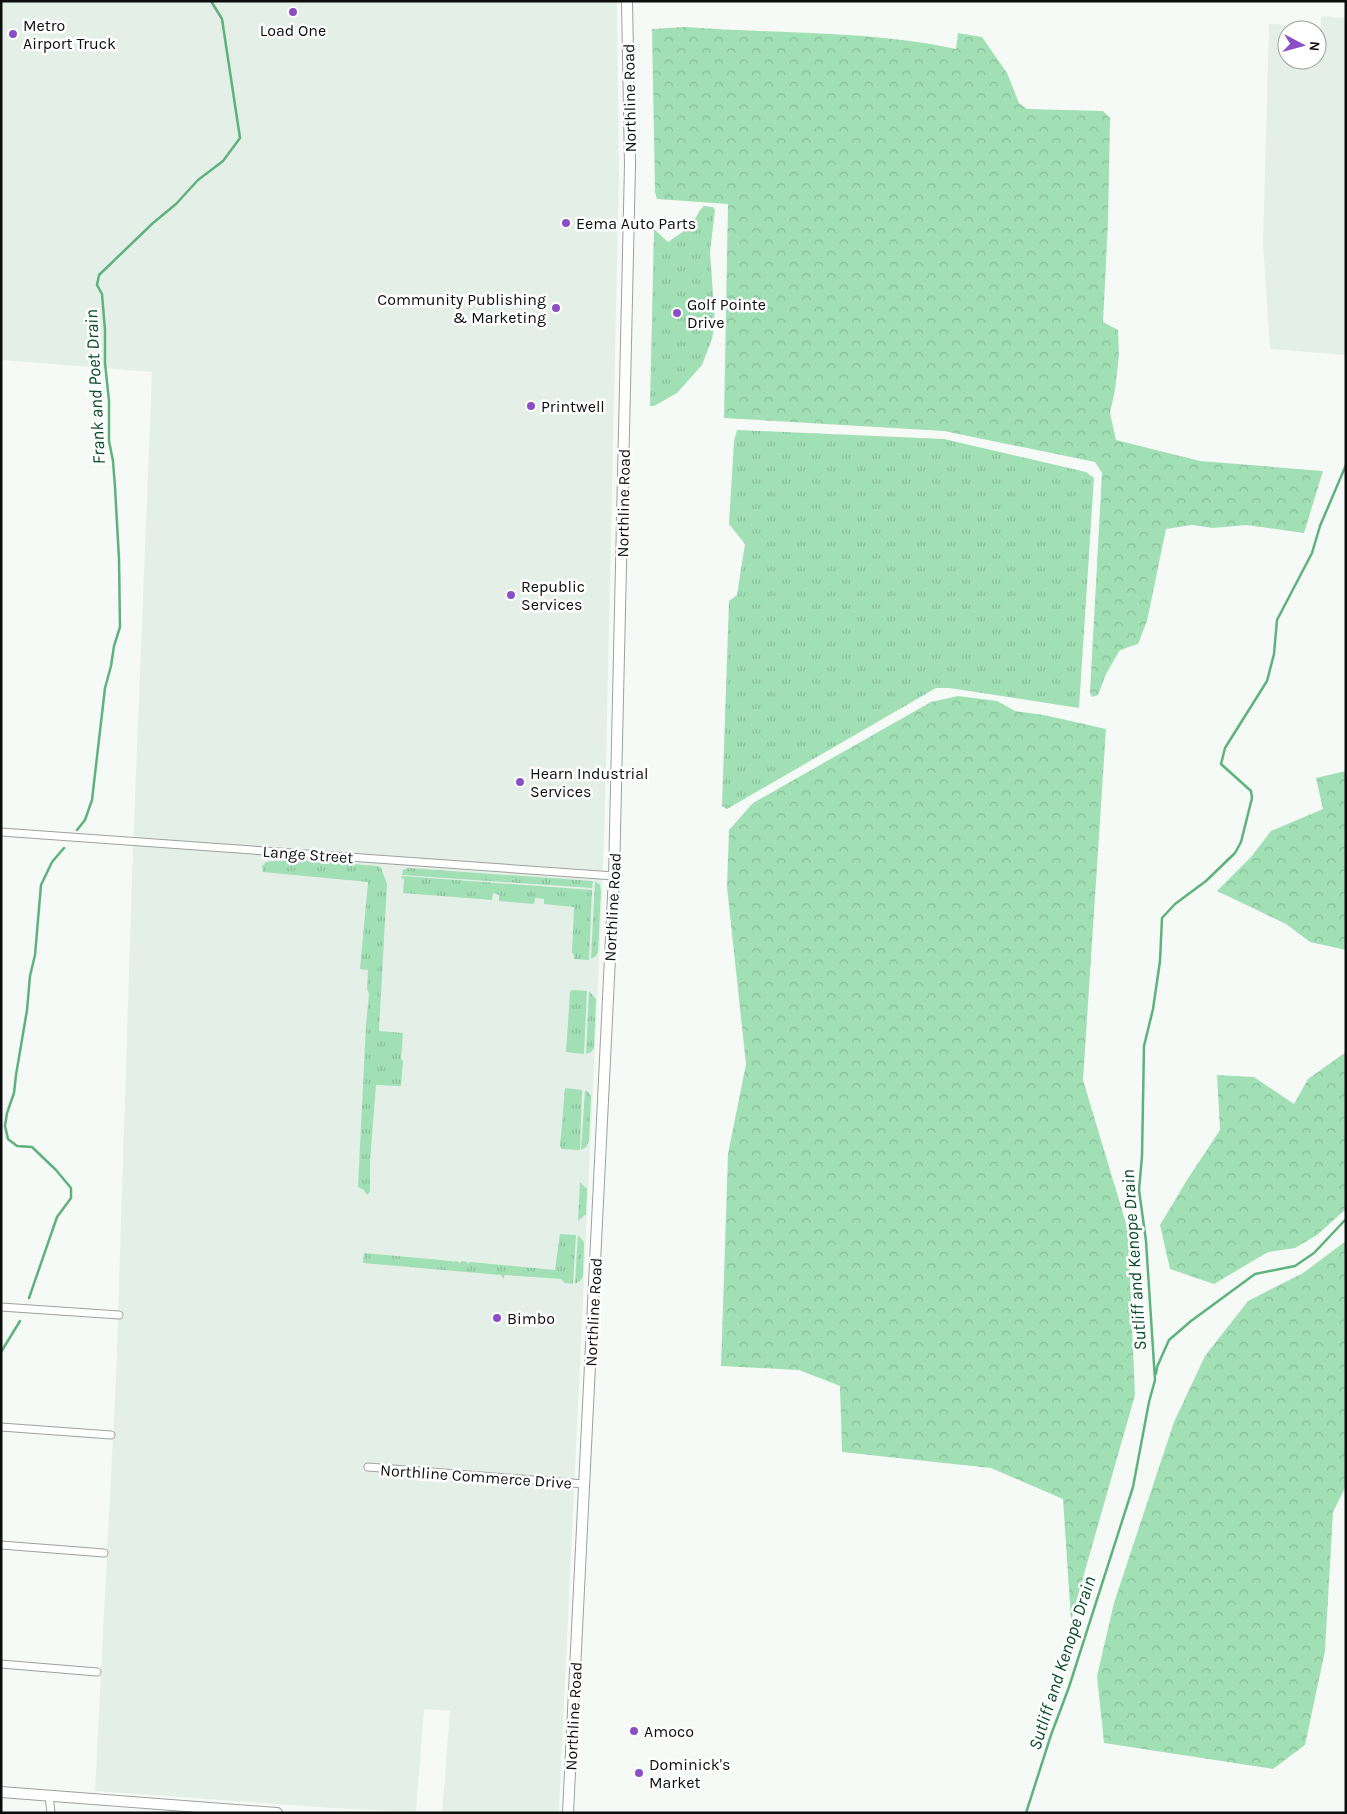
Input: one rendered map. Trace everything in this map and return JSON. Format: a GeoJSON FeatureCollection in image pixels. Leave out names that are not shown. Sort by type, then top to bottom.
{"type":"FeatureCollection","features":[{"type":"Feature","properties":{"kind":"main road","name":"Northline Road"},"geometry":{"type":"LineString","coordinates":[[568,1813],[614,876],[630,165],[627,1]]}},
{"type":"Feature","properties":{"kind":"main road"},"geometry":{"type":"LineString","coordinates":[[1,1792],[278,1813]]}},
{"type":"Feature","properties":{"kind":"street","name":"Lange Street"},"geometry":{"type":"LineString","coordinates":[[1,832],[614,876]]}},
{"type":"Feature","properties":{"kind":"street"},"geometry":{"type":"LineString","coordinates":[[1,1307],[119,1315]]}},
{"type":"Feature","properties":{"kind":"street"},"geometry":{"type":"LineString","coordinates":[[1,1427],[111,1435]]}},
{"type":"Feature","properties":{"kind":"street","name":"Northline Commerce Drive"},"geometry":{"type":"LineString","coordinates":[[368,1467],[584,1484]]}},
{"type":"Feature","properties":{"kind":"street"},"geometry":{"type":"LineString","coordinates":[[1,1545],[104,1553]]}},
{"type":"Feature","properties":{"kind":"street"},"geometry":{"type":"LineString","coordinates":[[1,1664],[97,1672]]}},
{"type":"Feature","properties":{"kind":"street"},"geometry":{"type":"LineString","coordinates":[[49,1795],[51,1813]]}},
{"type":"Feature","properties":{"kind":"shaded area"},"geometry":{"type":"Polygon","coordinates":[[[1,1],[617,1],[619,176],[605,808],[559,1809],[557,1813],[442,1813],[450,1711],[424,1709],[416,1812],[95,1791],[116,1377],[133,847],[152,372],[1,360],[1,1]]]}},
{"type":"Feature","properties":{"kind":"shaded area"},"geometry":{"type":"Polygon","coordinates":[[[1321,16],[1346,18],[1346,355],[1270,349],[1263,243],[1269,24],[1277,24],[1277,70],[1327,70],[1327,20],[1321,20],[1321,16]]]}},
{"type":"Feature","properties":{"kind":"green space"},"geometry":{"type":"Polygon","coordinates":[[[685,27],[856,36],[923,43],[956,49],[958,33],[982,37],[1007,73],[1019,103],[1027,109],[1103,111],[1110,118],[1108,222],[1103,322],[1118,330],[1119,355],[1110,413],[1116,440],[1200,461],[1323,471],[1304,533],[1246,525],[1213,528],[1192,525],[1166,529],[1147,621],[1138,644],[1120,650],[1106,674],[1098,695],[1092,697],[1090,692],[1102,473],[1095,462],[944,431],[724,418],[728,204],[657,199],[655,192],[652,29],[685,27]]]}},
{"type":"Feature","properties":{"kind":"green space","name":"Golf Pointe Drive"},"geometry":{"type":"Polygon","coordinates":[[[704,206],[713,207],[715,210],[710,252],[715,322],[712,339],[702,365],[677,393],[654,406],[650,406],[654,229],[668,242],[691,226],[704,206]]]}},
{"type":"Feature","properties":{"kind":"green space"},"geometry":{"type":"Polygon","coordinates":[[[737,430],[944,439],[1086,472],[1094,478],[1079,708],[949,688],[936,688],[727,809],[722,806],[729,601],[737,595],[745,544],[729,524],[734,441],[737,430]]]}},
{"type":"Feature","properties":{"kind":"green space"},"geometry":{"type":"Polygon","coordinates":[[[958,696],[997,701],[1015,711],[1044,715],[1106,729],[1083,1080],[1128,1230],[1135,1395],[1071,1620],[1063,1499],[991,1468],[842,1452],[840,1386],[799,1370],[721,1366],[728,1154],[746,1064],[727,887],[729,830],[753,803],[931,702],[958,696]]]}},
{"type":"Feature","properties":{"kind":"green space"},"geometry":{"type":"Polygon","coordinates":[[[1346,771],[1346,950],[1310,942],[1286,924],[1217,891],[1251,857],[1271,831],[1323,809],[1316,778],[1346,771]]]}},
{"type":"Feature","properties":{"kind":"green space"},"geometry":{"type":"Polygon","coordinates":[[[290,859],[378,866],[381,868],[387,884],[379,1031],[403,1033],[401,1059],[403,1061],[401,1086],[376,1085],[370,1161],[370,1192],[367,1195],[364,1190],[358,1187],[369,994],[367,989],[368,970],[360,969],[368,882],[263,872],[262,866],[266,862],[290,859]]]}},
{"type":"Feature","properties":{"kind":"green space"},"geometry":{"type":"Polygon","coordinates":[[[408,868],[593,881],[592,888],[402,875],[403,870],[408,868]]]}},
{"type":"Feature","properties":{"kind":"green space"},"geometry":{"type":"Polygon","coordinates":[[[402,876],[592,890],[589,960],[574,959],[572,953],[574,907],[544,904],[544,899],[535,898],[534,904],[499,901],[499,895],[493,893],[492,900],[403,893],[404,879],[401,878],[402,876]]]}},
{"type":"Feature","properties":{"kind":"green space"},"geometry":{"type":"Polygon","coordinates":[[[595,881],[600,885],[601,891],[598,952],[591,959],[595,881]]]}},
{"type":"Feature","properties":{"kind":"green space"},"geometry":{"type":"Polygon","coordinates":[[[572,990],[587,991],[584,1054],[566,1052],[570,992],[572,990]]]}},
{"type":"Feature","properties":{"kind":"green space"},"geometry":{"type":"Polygon","coordinates":[[[589,991],[596,999],[594,1048],[586,1054],[589,991]]]}},
{"type":"Feature","properties":{"kind":"green space"},"geometry":{"type":"Polygon","coordinates":[[[1346,1052],[1346,1209],[1317,1235],[1295,1248],[1268,1252],[1214,1284],[1170,1269],[1160,1225],[1220,1130],[1217,1075],[1254,1077],[1294,1104],[1308,1079],[1346,1052]]]}},
{"type":"Feature","properties":{"kind":"green space"},"geometry":{"type":"Polygon","coordinates":[[[565,1088],[582,1090],[580,1150],[562,1149],[560,1147],[565,1088]]]}},
{"type":"Feature","properties":{"kind":"green space"},"geometry":{"type":"Polygon","coordinates":[[[585,1090],[591,1096],[589,1141],[586,1147],[581,1150],[585,1090]]]}},
{"type":"Feature","properties":{"kind":"green space"},"geometry":{"type":"Polygon","coordinates":[[[580,1182],[587,1189],[586,1214],[578,1221],[580,1182]]]}},
{"type":"Feature","properties":{"kind":"green space"},"geometry":{"type":"Polygon","coordinates":[[[560,1234],[576,1235],[573,1284],[565,1283],[561,1279],[505,1275],[503,1279],[501,1275],[363,1263],[364,1253],[456,1261],[460,1263],[462,1261],[468,1264],[470,1262],[555,1270],[560,1234]]]}},
{"type":"Feature","properties":{"kind":"green space"},"geometry":{"type":"Polygon","coordinates":[[[578,1235],[584,1242],[583,1276],[575,1284],[578,1235]]]}},
{"type":"Feature","properties":{"kind":"green space"},"geometry":{"type":"Polygon","coordinates":[[[1346,1241],[1346,1486],[1333,1512],[1325,1651],[1305,1745],[1273,1769],[1104,1743],[1097,1676],[1114,1603],[1174,1422],[1205,1356],[1248,1301],[1303,1273],[1346,1241]]]}},
{"type":"Feature","properties":{"kind":"waterway","name":"Frank and Poet Drain"},"geometry":{"type":"LineString","coordinates":[[77,830],[85,820],[92,800],[105,688],[120,627],[119,559],[113,461],[109,441],[105,330],[102,294],[97,285],[99,275],[153,223],[176,204],[198,180],[223,161],[240,138],[222,19],[211,1]]}},
{"type":"Feature","properties":{"kind":"waterway","name":"Sutliff and Kenope Drain"},"geometry":{"type":"LineString","coordinates":[[1026,1813],[1051,1735],[1069,1687],[1133,1487],[1155,1380],[1146,1241],[1139,1190],[1142,1156],[1144,1046],[1153,1009],[1160,961],[1162,918],[1175,904],[1206,881],[1235,853],[1241,842],[1252,798],[1251,791],[1221,764],[1225,748],[1267,681],[1274,654],[1277,620],[1312,553],[1320,526],[1346,465]]}},
{"type":"Feature","properties":{"kind":"waterway","name":"Frank and Poet Drain"},"geometry":{"type":"LineString","coordinates":[[29,1298],[57,1217],[71,1198],[71,1188],[56,1170],[32,1147],[17,1146],[8,1139],[5,1126],[14,1093],[27,1010],[30,976],[35,955],[41,885],[52,862],[64,848]]}},
{"type":"Feature","properties":{"kind":"waterway"},"geometry":{"type":"LineString","coordinates":[[1156,1374],[1157,1367],[1169,1340],[1191,1321],[1255,1274],[1295,1266],[1314,1253],[1346,1219]]}},
{"type":"Feature","properties":{"kind":"waterway","name":"Frank and Poet Drain"},"geometry":{"type":"LineString","coordinates":[[1,1352],[20,1321]]}},
{"type":"Feature","properties":{"kind":"place","name":"Load One"},"geometry":{"type":"Point","coordinates":[293,12]}},
{"type":"Feature","properties":{"kind":"place","name":"Metro Airport Truck"},"geometry":{"type":"Point","coordinates":[13,34]}},
{"type":"Feature","properties":{"kind":"place","name":"Eema Auto Parts"},"geometry":{"type":"Point","coordinates":[566,223]}},
{"type":"Feature","properties":{"kind":"place","name":"Community Publishing & Marketing"},"geometry":{"type":"Point","coordinates":[556,308]}},
{"type":"Feature","properties":{"kind":"place","name":"Golf Pointe Drive"},"geometry":{"type":"Point","coordinates":[677,313]}},
{"type":"Feature","properties":{"kind":"place","name":"Printwell"},"geometry":{"type":"Point","coordinates":[531,406]}},
{"type":"Feature","properties":{"kind":"place","name":"Republic Services"},"geometry":{"type":"Point","coordinates":[511,595]}},
{"type":"Feature","properties":{"kind":"place","name":"Hearn Industrial Services"},"geometry":{"type":"Point","coordinates":[520,782]}},
{"type":"Feature","properties":{"kind":"place","name":"Bimbo"},"geometry":{"type":"Point","coordinates":[497,1318]}},
{"type":"Feature","properties":{"kind":"place","name":"Amoco"},"geometry":{"type":"Point","coordinates":[634,1731]}},
{"type":"Feature","properties":{"kind":"place","name":"Dominick's Market"},"geometry":{"type":"Point","coordinates":[639,1773]}}]}
